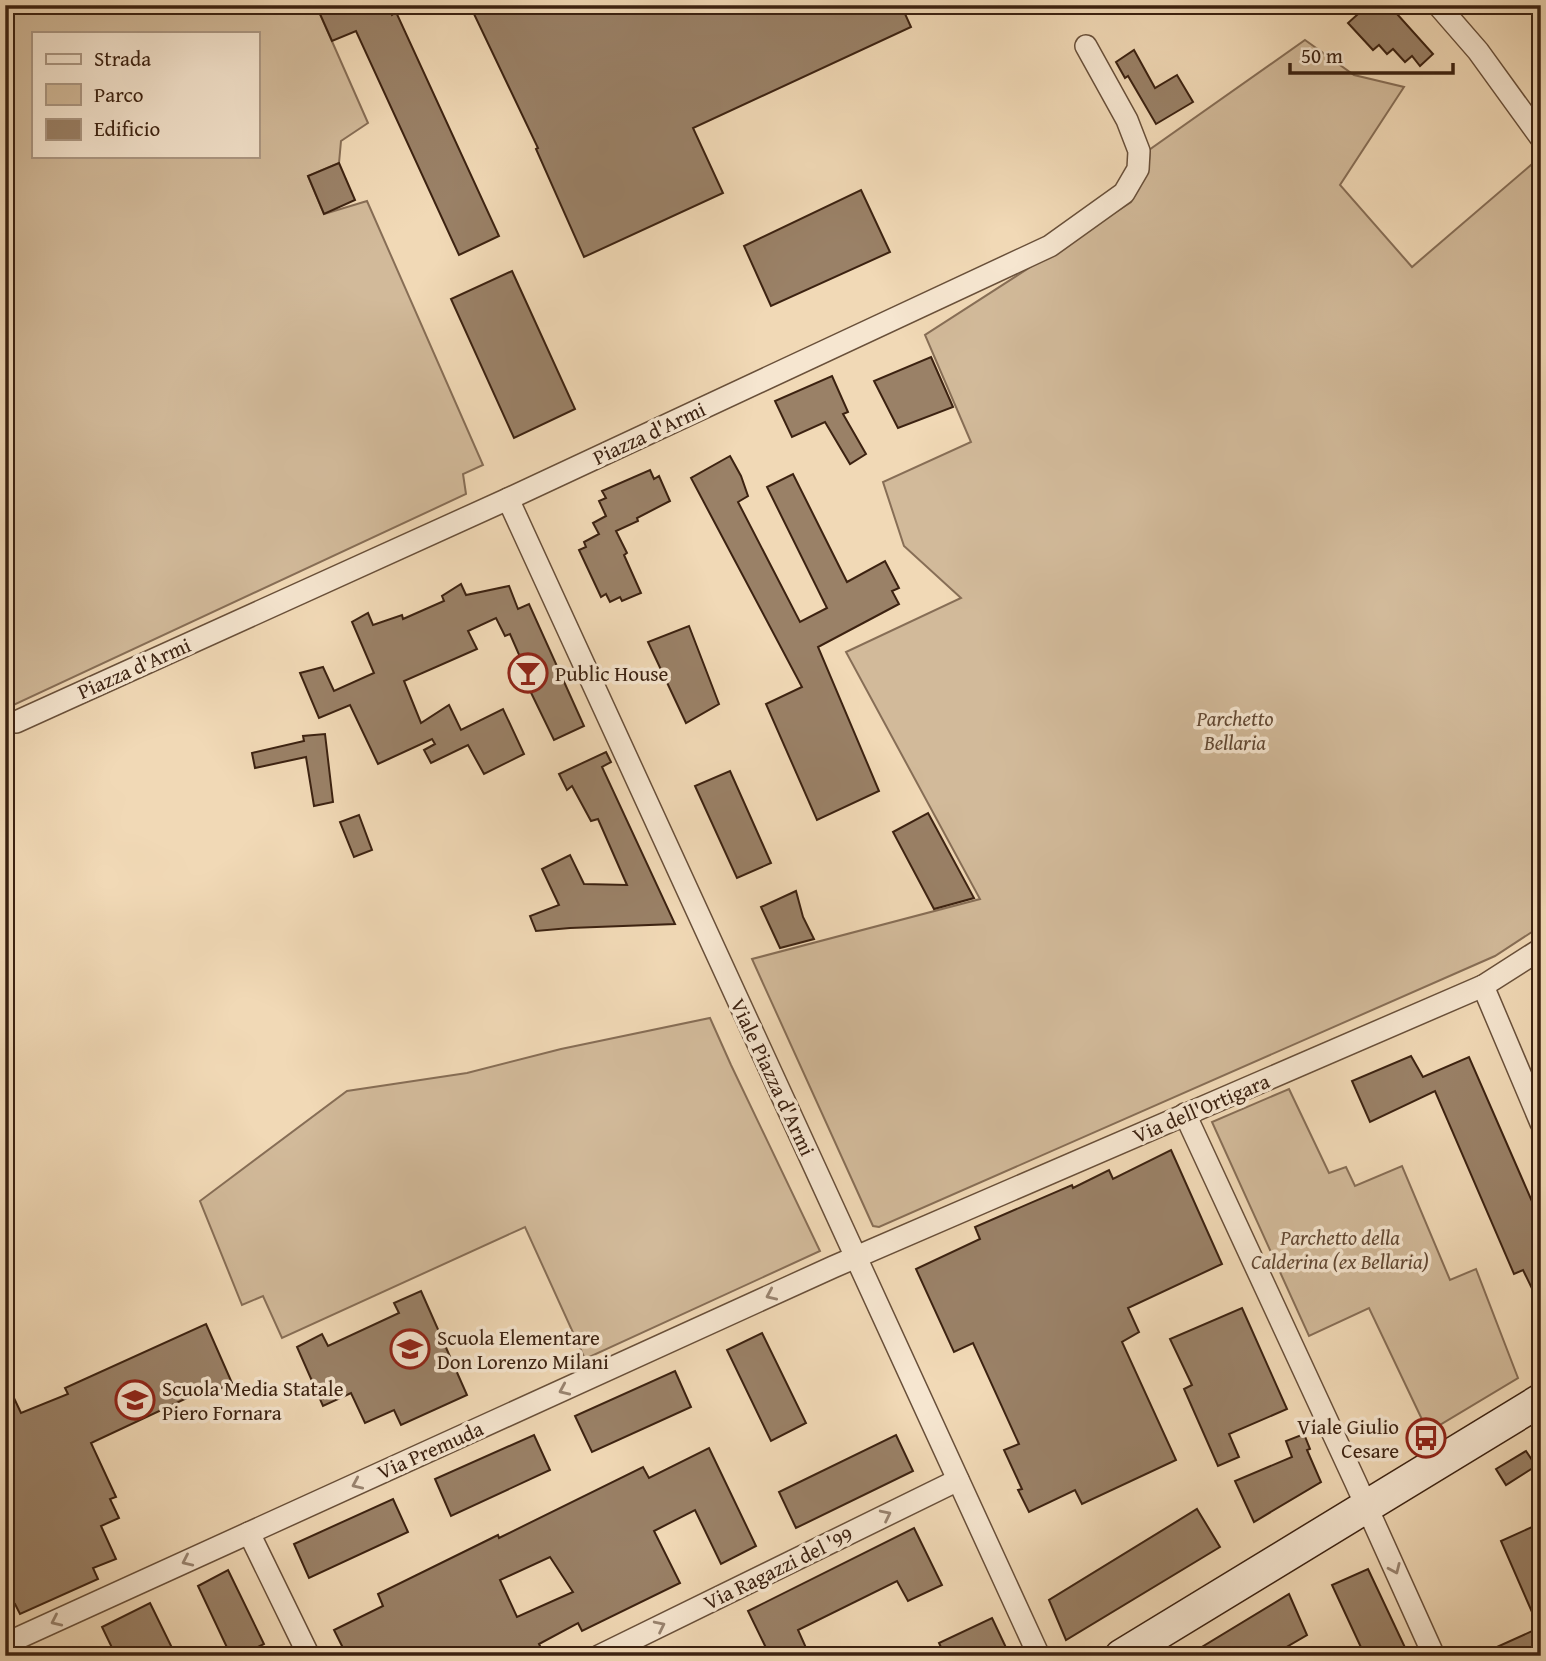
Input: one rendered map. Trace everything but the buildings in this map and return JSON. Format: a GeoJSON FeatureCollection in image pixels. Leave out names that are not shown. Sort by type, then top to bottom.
{"type":"FeatureCollection","features":[{"type":"Feature","properties":{"kind":"main road"},"geometry":{"type":"LineString","coordinates":[[1121,1656],[1541,1400]]}},
{"type":"Feature","properties":{"kind":"street"},"geometry":{"type":"LineString","coordinates":[[1438,5],[1478,51],[1541,138]]}},
{"type":"Feature","properties":{"kind":"street","name":"Piazza d'Armi"},"geometry":{"type":"LineString","coordinates":[[16,722],[508,499],[1050,246],[1124,193],[1138,169],[1139,150],[1127,120],[1086,46]]}},
{"type":"Feature","properties":{"kind":"street","name":"Viale Piazza d'Armi"},"geometry":{"type":"LineString","coordinates":[[508,499],[1039,1656]]}},
{"type":"Feature","properties":{"kind":"street","name":"Via dell'Ortigara"},"geometry":{"type":"LineString","coordinates":[[856,1257],[1483,986],[1541,949]]}},
{"type":"Feature","properties":{"kind":"street"},"geometry":{"type":"LineString","coordinates":[[1483,986],[1541,1123]]}},
{"type":"Feature","properties":{"kind":"street"},"geometry":{"type":"LineString","coordinates":[[1185,1114],[1434,1656]]}},
{"type":"Feature","properties":{"kind":"street","name":"Via Premuda"},"geometry":{"type":"LineString","coordinates":[[5,1644],[856,1257]]}},
{"type":"Feature","properties":{"kind":"street","name":"Via Ragazzi del '99"},"geometry":{"type":"LineString","coordinates":[[599,1656],[958,1480]]}},
{"type":"Feature","properties":{"kind":"street"},"geometry":{"type":"LineString","coordinates":[[249,1533],[309,1656]]}},
{"type":"Feature","properties":{"kind":"green space"},"geometry":{"type":"Polygon","coordinates":[[[5,5],[316,5],[368,123],[341,141],[339,163],[308,176],[324,214],[367,201],[483,465],[463,474],[466,494],[5,709],[5,5]]]}},
{"type":"Feature","properties":{"kind":"green space","name":"Parchetto Bellaria"},"geometry":{"type":"Polygon","coordinates":[[[1305,40],[1354,75],[1404,87],[1340,185],[1412,267],[1531,165],[1541,176],[1541,926],[1495,956],[879,1227],[873,1226],[752,959],[980,899],[846,652],[961,598],[904,546],[883,482],[971,442],[925,335],[1131,202],[1147,170],[1149,150],[1305,40]]]}},
{"type":"Feature","properties":{"kind":"green space"},"geometry":{"type":"Polygon","coordinates":[[[710,1018],[820,1251],[585,1359],[525,1227],[282,1338],[263,1296],[242,1305],[200,1201],[347,1091],[467,1073],[561,1049],[710,1018]]]}},
{"type":"Feature","properties":{"kind":"green space","name":"Parchetto della Calderina (ex Bellaria)"},"geometry":{"type":"Polygon","coordinates":[[[1289,1089],[1329,1173],[1346,1167],[1355,1186],[1402,1166],[1450,1280],[1476,1269],[1518,1378],[1428,1432],[1369,1308],[1309,1336],[1212,1122],[1289,1089]]]}},
{"type":"Feature","properties":{"kind":"place","name":"Public House"},"geometry":{"type":"Point","coordinates":[528,673]}},
{"type":"Feature","properties":{"kind":"place","name":"Scuola Elementare Don Lorenzo Milani"},"geometry":{"type":"Point","coordinates":[410,1349]}},
{"type":"Feature","properties":{"kind":"place","name":"Scuola Media Statale Piero Fornara"},"geometry":{"type":"Point","coordinates":[135,1400]}},
{"type":"Feature","properties":{"kind":"place","name":"Viale Giulio Cesare"},"geometry":{"type":"Point","coordinates":[1426,1438]}}]}
